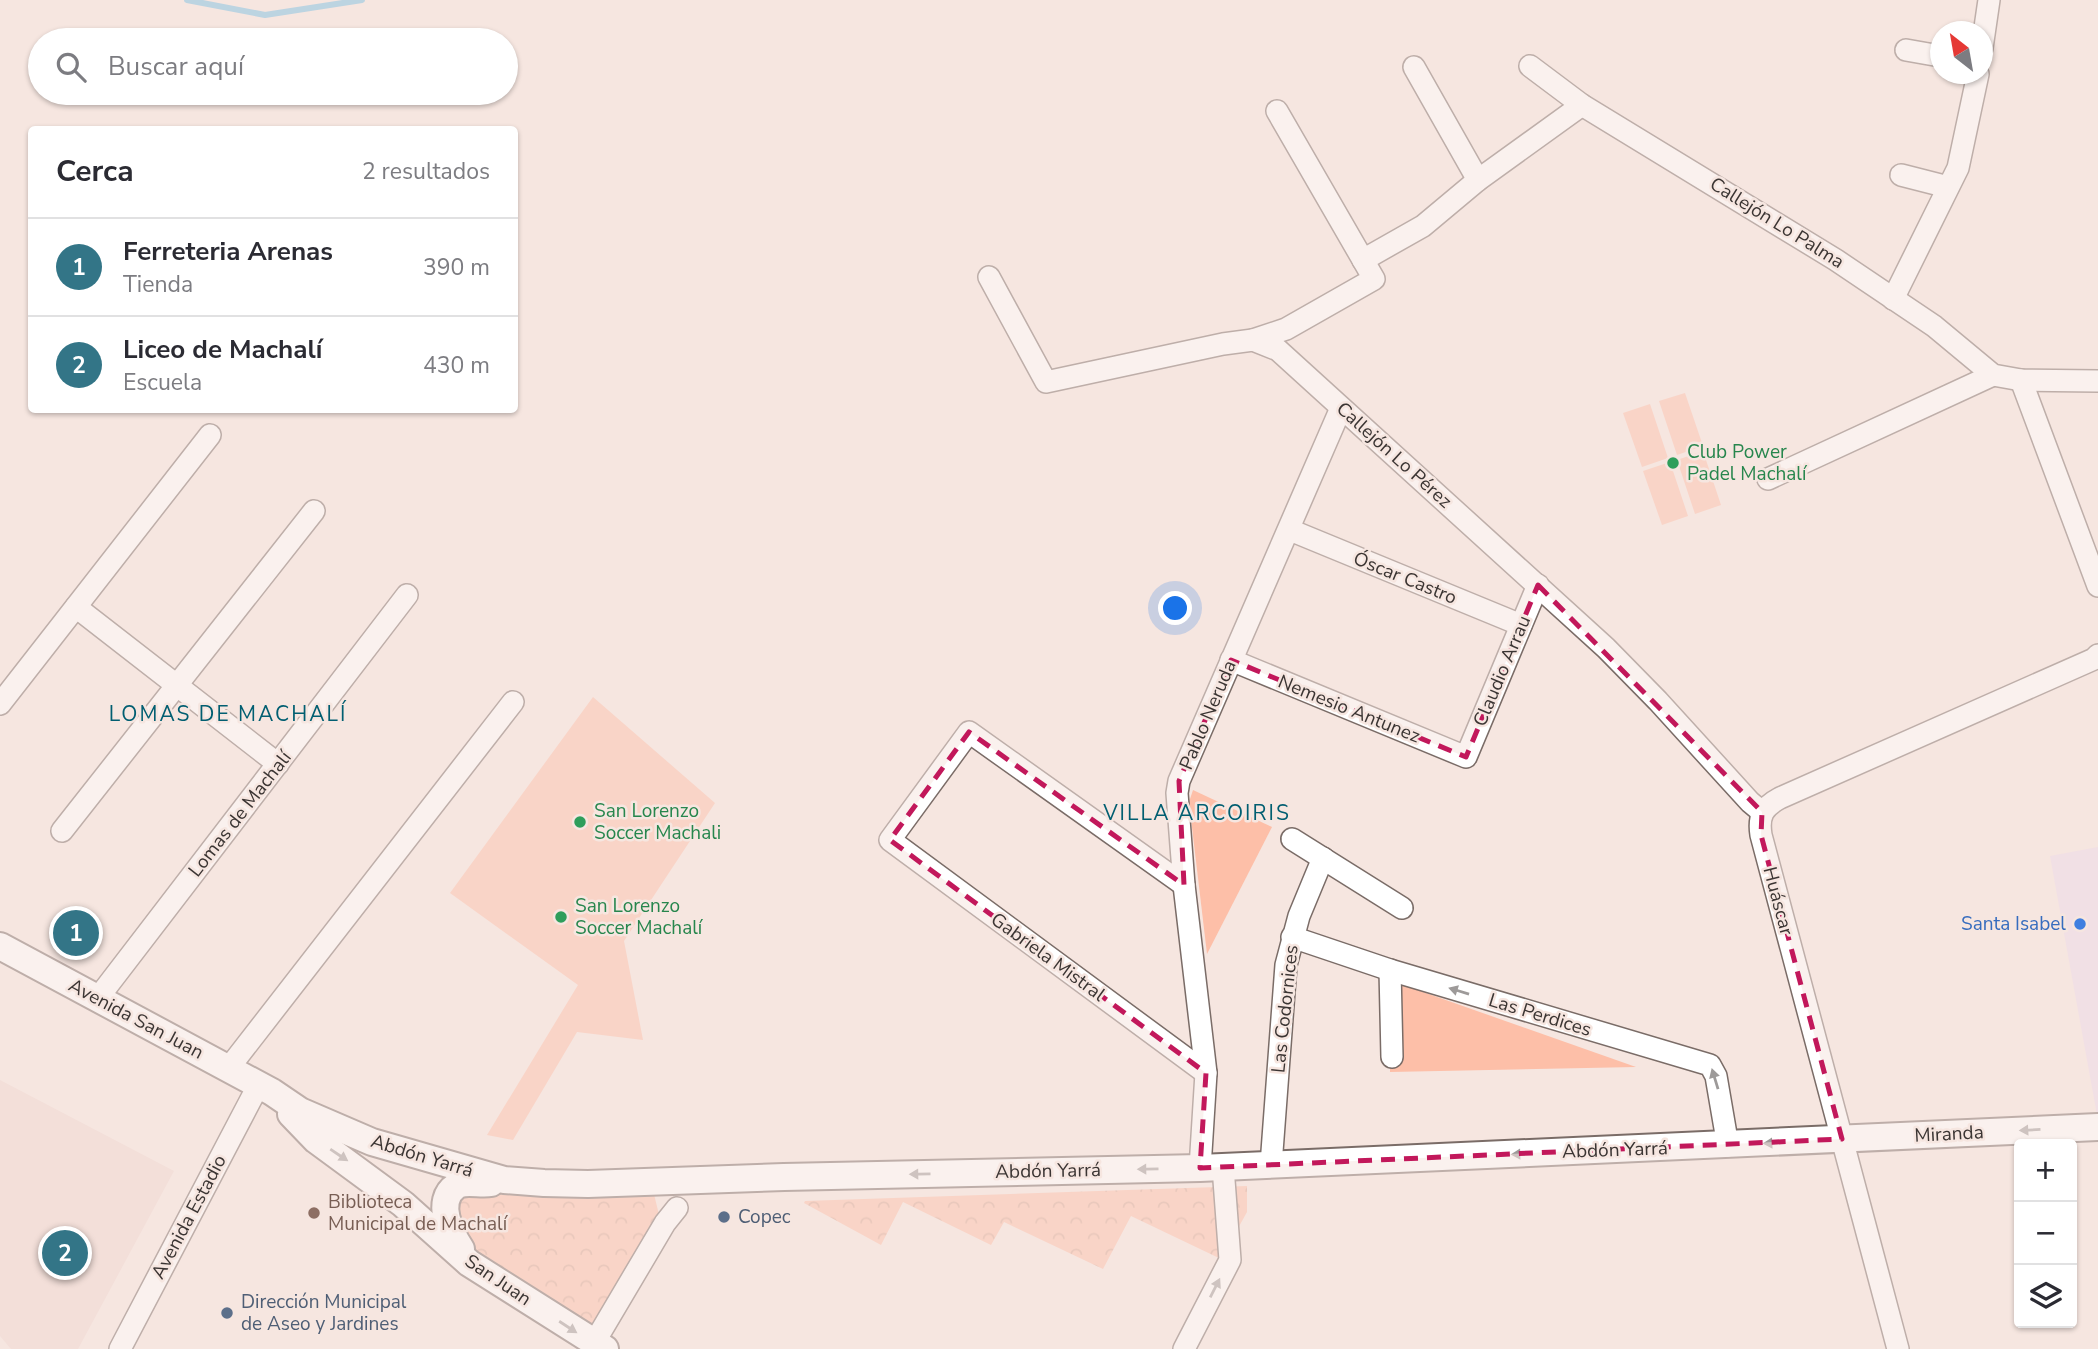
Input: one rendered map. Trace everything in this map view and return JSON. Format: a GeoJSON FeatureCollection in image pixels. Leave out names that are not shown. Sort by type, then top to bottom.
{"type":"FeatureCollection","features":[{"type":"Feature","properties":{"kind":"main road","name":"Avenida San Juan"},"geometry":{"type":"LineString","coordinates":[[0,946],[265,1089]]}},
{"type":"Feature","properties":{"kind":"main road","name":"Abdón Yarrá"},"geometry":{"type":"LineString","coordinates":[[265,1089],[300,1111],[349,1134],[423,1158],[504,1180],[588,1184],[1271,1165],[1842,1139]]}},
{"type":"Feature","properties":{"kind":"main road","name":"San Juan"},"geometry":{"type":"LineString","coordinates":[[265,1089],[316,1140],[403,1204],[469,1263],[599,1346]]}},
{"type":"Feature","properties":{"kind":"main road","name":"Miranda"},"geometry":{"type":"LineString","coordinates":[[1842,1139],[2098,1127]]}},
{"type":"Feature","properties":{"kind":"main road"},"geometry":{"type":"LineString","coordinates":[[469,1263],[453,1237],[447,1220],[449,1196],[456,1186],[465,1183],[484,1184],[504,1180]]}},
{"type":"Feature","properties":{"kind":"street"},"geometry":{"type":"LineString","coordinates":[[1986,21],[1989,0]]}},
{"type":"Feature","properties":{"kind":"street"},"geometry":{"type":"LineString","coordinates":[[1906,50],[1930,54]]}},
{"type":"Feature","properties":{"kind":"street","name":"Callejón Lo Palma"},"geometry":{"type":"LineString","coordinates":[[1530,66],[1582,105],[1784,227],[1934,326],[1993,375],[2021,380],[2098,381]]}},
{"type":"Feature","properties":{"kind":"street"},"geometry":{"type":"LineString","coordinates":[[1414,67],[1478,180]]}},
{"type":"Feature","properties":{"kind":"street"},"geometry":{"type":"LineString","coordinates":[[1893,299],[1958,168],[1977,84]]}},
{"type":"Feature","properties":{"kind":"street"},"geometry":{"type":"LineString","coordinates":[[1363,260],[1423,226],[1478,180],[1582,105]]}},
{"type":"Feature","properties":{"kind":"street"},"geometry":{"type":"LineString","coordinates":[[989,277],[1046,382],[1253,340],[1286,329],[1374,279],[1278,111]]}},
{"type":"Feature","properties":{"kind":"street"},"geometry":{"type":"LineString","coordinates":[[1901,175],[1948,187]]}},
{"type":"Feature","properties":{"kind":"street","name":"Callejón Lo Pérez"},"geometry":{"type":"LineString","coordinates":[[1253,340],[1278,350],[1538,585],[1645,688],[1762,812]]}},
{"type":"Feature","properties":{"kind":"street"},"geometry":{"type":"LineString","coordinates":[[1768,479],[1993,375]]}},
{"type":"Feature","properties":{"kind":"street"},"geometry":{"type":"LineString","coordinates":[[2021,380],[2098,586]]}},
{"type":"Feature","properties":{"kind":"street","name":"Pablo Neruda"},"geometry":{"type":"LineString","coordinates":[[1184,1349],[1230,1260],[1211,1167],[1206,1073],[1176,806],[1179,781],[1341,408]]}},
{"type":"Feature","properties":{"kind":"street"},"geometry":{"type":"LineString","coordinates":[[0,704],[211,435]]}},
{"type":"Feature","properties":{"kind":"street"},"geometry":{"type":"LineString","coordinates":[[62,831],[314,512]]}},
{"type":"Feature","properties":{"kind":"street","name":"Óscar Castro"},"geometry":{"type":"LineString","coordinates":[[1290,530],[1521,625]]}},
{"type":"Feature","properties":{"kind":"street","name":"Claudio Arrau"},"geometry":{"type":"LineString","coordinates":[[1466,757],[1538,585]]}},
{"type":"Feature","properties":{"kind":"street","name":"Lomas de Machalí"},"geometry":{"type":"LineString","coordinates":[[98,998],[407,596]]}},
{"type":"Feature","properties":{"kind":"street"},"geometry":{"type":"LineString","coordinates":[[76,607],[278,764]]}},
{"type":"Feature","properties":{"kind":"street"},"geometry":{"type":"LineString","coordinates":[[1762,812],[1780,798],[2098,655]]}},
{"type":"Feature","properties":{"kind":"street","name":"Nemesio Antunez"},"geometry":{"type":"LineString","coordinates":[[1231,660],[1466,757]]}},
{"type":"Feature","properties":{"kind":"street"},"geometry":{"type":"LineString","coordinates":[[228,1069],[513,702]]}},
{"type":"Feature","properties":{"kind":"street","name":"Gabriela Mistral"},"geometry":{"type":"LineString","coordinates":[[1184,885],[969,732],[890,840],[1206,1073]]}},
{"type":"Feature","properties":{"kind":"street","name":"Huáscar"},"geometry":{"type":"LineString","coordinates":[[1762,812],[1760,835],[1898,1349]]}},
{"type":"Feature","properties":{"kind":"street"},"geometry":{"type":"LineString","coordinates":[[1292,839],[1402,908]]}},
{"type":"Feature","properties":{"kind":"street","name":"Las Codornices"},"geometry":{"type":"LineString","coordinates":[[1271,1165],[1284,974],[1292,937],[1323,859]]}},
{"type":"Feature","properties":{"kind":"street","name":"Las Perdices"},"geometry":{"type":"LineString","coordinates":[[1292,937],[1390,970],[1710,1065],[1716,1076],[1728,1146]]}},
{"type":"Feature","properties":{"kind":"street"},"geometry":{"type":"LineString","coordinates":[[1390,970],[1392,1057]]}},
{"type":"Feature","properties":{"kind":"street","name":"Avenida Estadio"},"geometry":{"type":"LineString","coordinates":[[120,1349],[265,1089]]}},
{"type":"Feature","properties":{"kind":"street"},"geometry":{"type":"LineString","coordinates":[[599,1346],[665,1223],[677,1208]]}},
{"type":"Feature","properties":{"kind":"highlighted area"},"geometry":{"type":"Polygon","coordinates":[[[1538,585],[1762,812],[1761,835],[1842,1139],[1200,1168],[1206,1073],[890,840],[969,732],[1184,885],[1179,781],[1231,660],[1466,757],[1538,585]]]}},
{"type":"Feature","properties":{"kind":"shaded area","name":"Santa Isabel"},"geometry":{"type":"Polygon","coordinates":[[[2098,847],[2098,1115],[2097,1115],[2050,856],[2098,847]]]}},
{"type":"Feature","properties":{"kind":"shaded area"},"geometry":{"type":"Polygon","coordinates":[[[0,1080],[174,1171],[78,1349],[11,1349],[0,1336],[0,1080]]]}},
{"type":"Feature","properties":{"kind":"green space"},"geometry":{"type":"Polygon","coordinates":[[[1685,393],[1703,446],[1677,455],[1659,401],[1685,393]]]}},
{"type":"Feature","properties":{"kind":"green space"},"geometry":{"type":"Polygon","coordinates":[[[1650,404],[1668,458],[1642,467],[1623,413],[1650,404]]]}},
{"type":"Feature","properties":{"kind":"green space"},"geometry":{"type":"Polygon","coordinates":[[[1703,451],[1721,505],[1695,514],[1677,460],[1703,451]]]}},
{"type":"Feature","properties":{"kind":"green space"},"geometry":{"type":"Polygon","coordinates":[[[1670,462],[1688,516],[1662,525],[1643,471],[1670,462]]]}},
{"type":"Feature","properties":{"kind":"green space","name":"San Lorenzo Soccer Machalí"},"geometry":{"type":"Polygon","coordinates":[[[593,697],[715,803],[624,941],[643,1040],[577,1032],[513,1140],[487,1135],[578,985],[450,893],[593,697]]]}},
{"type":"Feature","properties":{"kind":"green space"},"geometry":{"type":"Polygon","coordinates":[[[1193,790],[1272,827],[1207,954],[1189,802],[1193,790]]]}},
{"type":"Feature","properties":{"kind":"green space"},"geometry":{"type":"Polygon","coordinates":[[[1389,980],[1636,1067],[1390,1072],[1389,980]]]}},
{"type":"Feature","properties":{"kind":"green space"},"geometry":{"type":"Polygon","coordinates":[[[1247,1186],[1247,1212],[1221,1259],[1131,1216],[1103,1269],[1004,1222],[991,1245],[903,1202],[881,1245],[804,1203],[805,1201],[1247,1186]]]}},
{"type":"Feature","properties":{"kind":"green space"},"geometry":{"type":"Polygon","coordinates":[[[512,1188],[559,1198],[654,1194],[660,1219],[596,1332],[471,1249],[453,1203],[461,1190],[512,1188]]]}},
{"type":"Feature","properties":{"kind":"waterway"},"geometry":{"type":"LineString","coordinates":[[187,0],[265,15],[362,0]]}},
{"type":"Feature","properties":{"kind":"place","name":"Club Power Padel Machalí"},"geometry":{"type":"Point","coordinates":[1673,463]}},
{"type":"Feature","properties":{"kind":"place","name":"San Lorenzo Soccer Machali"},"geometry":{"type":"Point","coordinates":[580,822]}},
{"type":"Feature","properties":{"kind":"place","name":"San Lorenzo Soccer Machalí"},"geometry":{"type":"Point","coordinates":[561,917]}},
{"type":"Feature","properties":{"kind":"place","name":"Santa Isabel"},"geometry":{"type":"Point","coordinates":[2080,924]}},
{"type":"Feature","properties":{"kind":"place","name":"Ferreteria Arenas"},"geometry":{"type":"Point","coordinates":[76,933]}},
{"type":"Feature","properties":{"kind":"place","name":"Biblioteca Municipal de Machalí"},"geometry":{"type":"Point","coordinates":[314,1213]}},
{"type":"Feature","properties":{"kind":"place","name":"Copec"},"geometry":{"type":"Point","coordinates":[724,1217]}},
{"type":"Feature","properties":{"kind":"place","name":"Liceo de Machalí"},"geometry":{"type":"Point","coordinates":[65,1253]}},
{"type":"Feature","properties":{"kind":"place","name":"Dirección Municipal de Aseo y Jardines"},"geometry":{"type":"Point","coordinates":[227,1313]}},
{"type":"Feature","properties":{"kind":"district","name":"LOMAS DE MACHALÍ"},"geometry":{"type":"Point","coordinates":[228,714]}},
{"type":"Feature","properties":{"kind":"district","name":"VILLA ARCOIRIS"},"geometry":{"type":"Point","coordinates":[1197,813]}}]}
